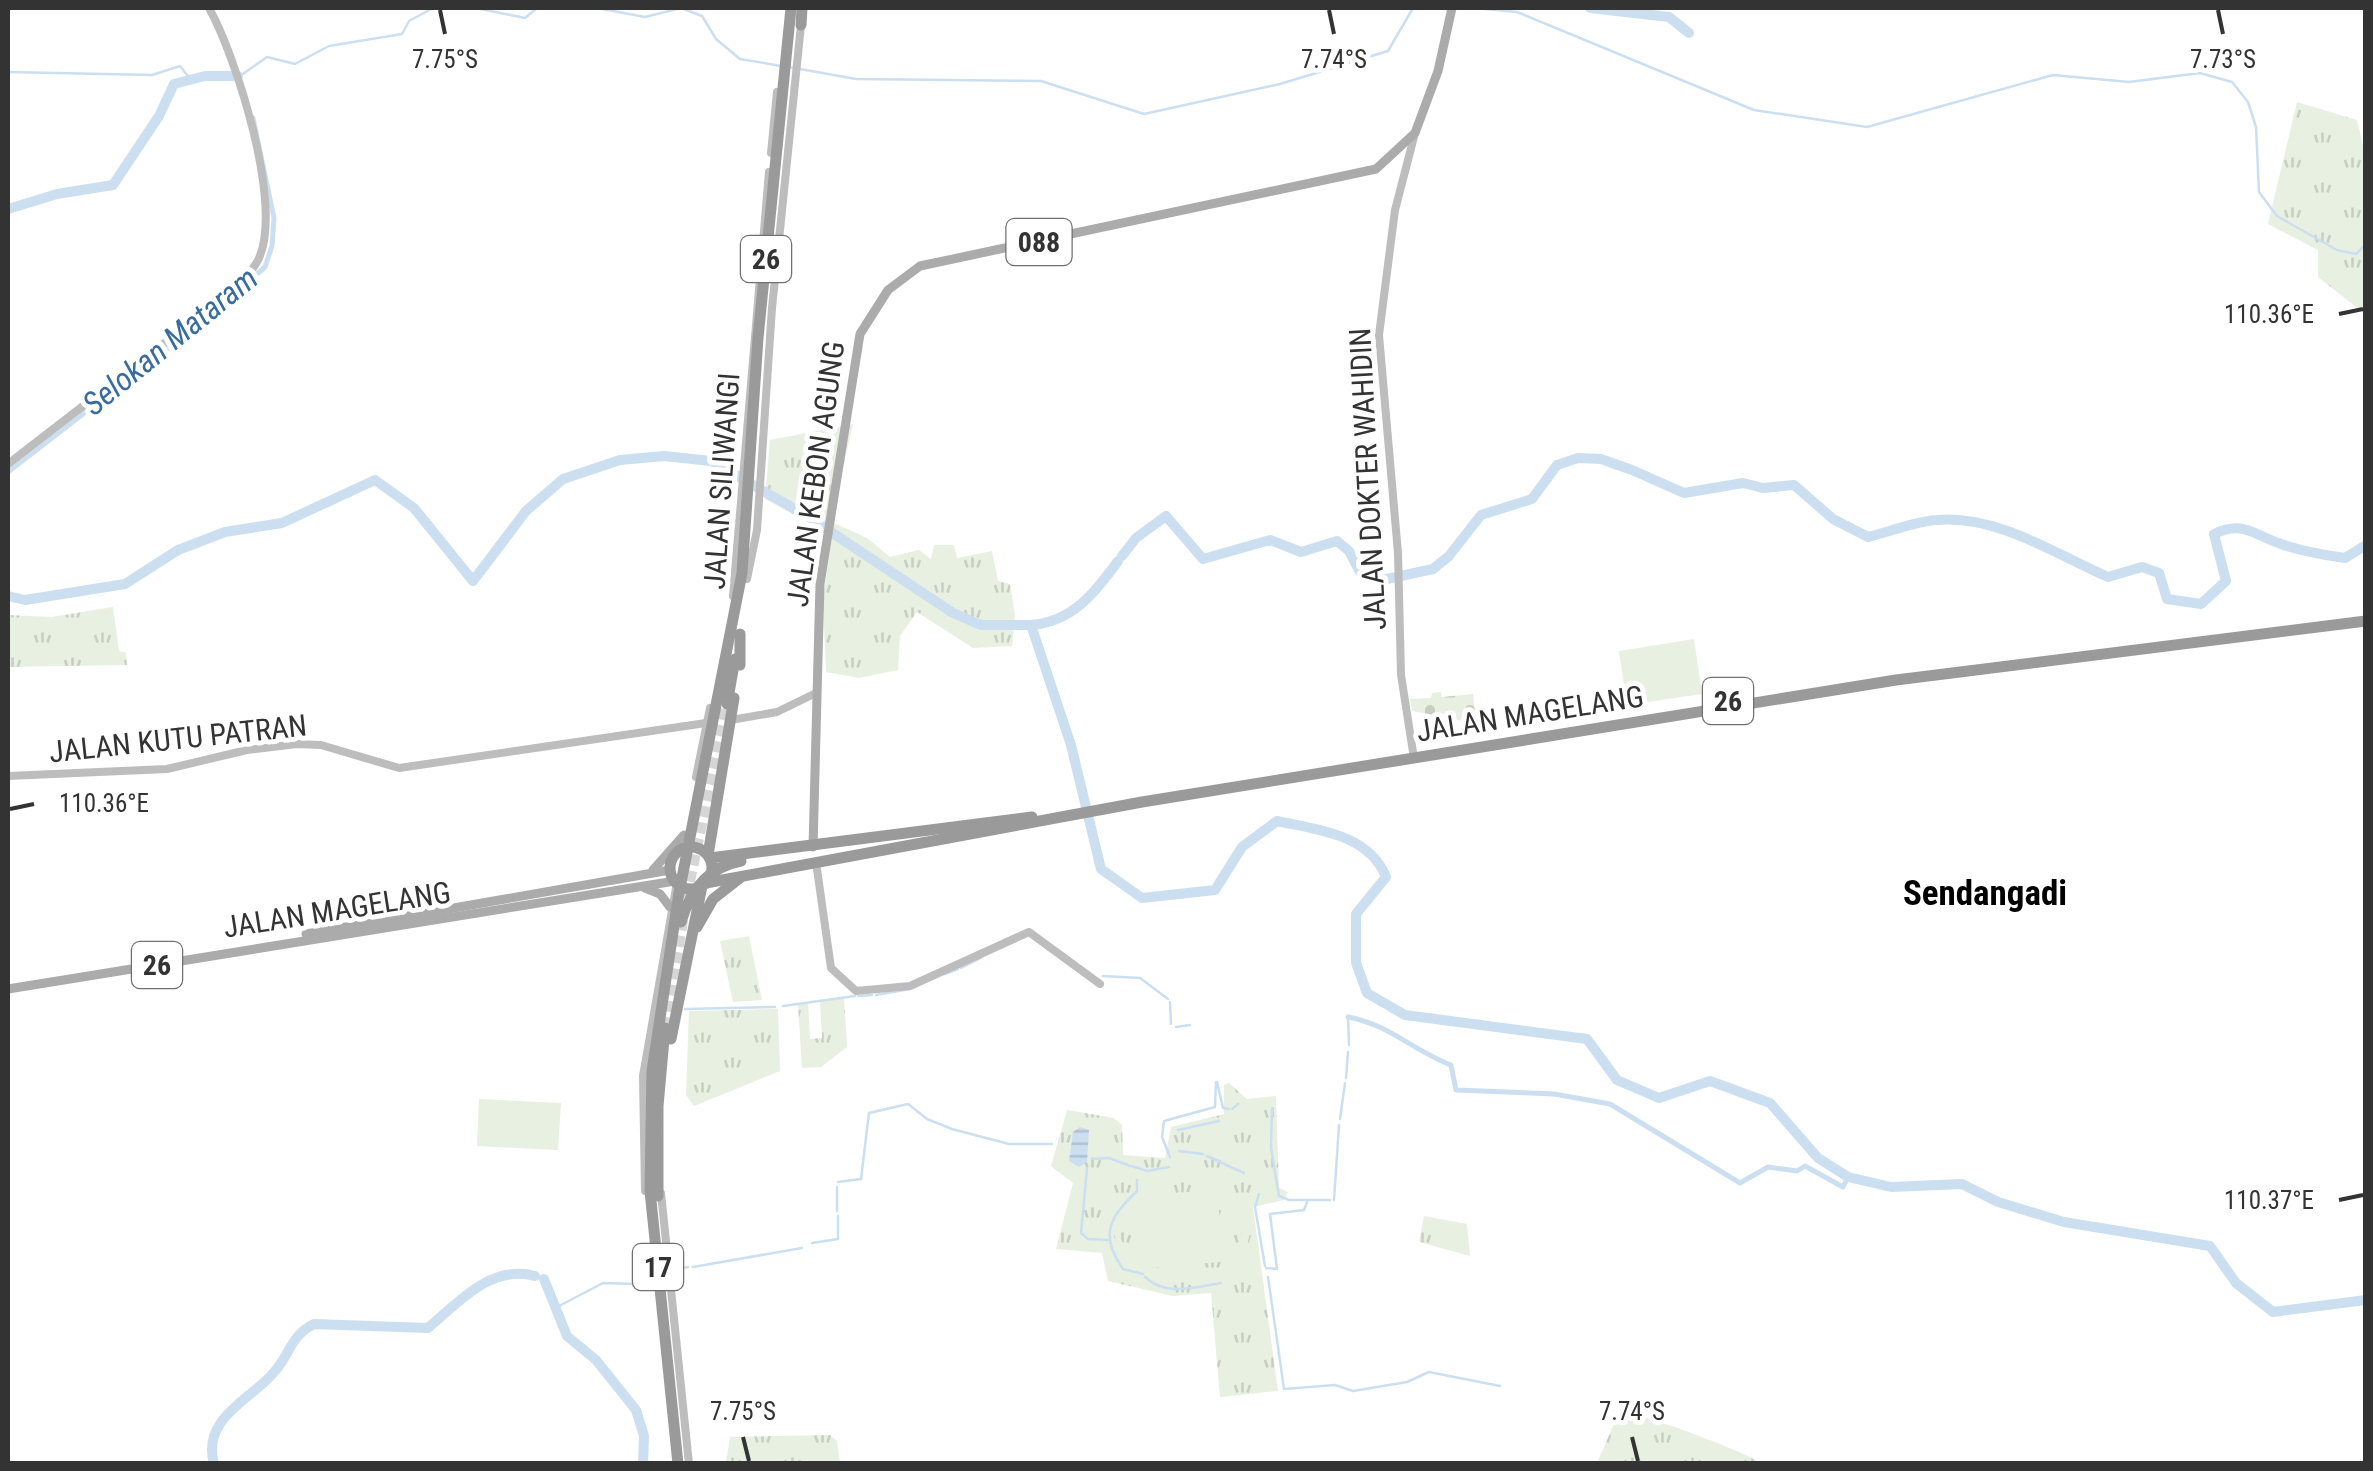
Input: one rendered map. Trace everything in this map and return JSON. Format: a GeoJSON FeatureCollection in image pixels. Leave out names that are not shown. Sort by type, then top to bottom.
{"type":"FeatureCollection","features":[{"type":"Feature","properties":{"kind":"highway","name":"JALAN SILIWANGI"},"geometry":{"type":"LineString","coordinates":[[728,704],[747,579],[754,404],[794,8]]}},
{"type":"Feature","properties":{"kind":"highway","name":"JALAN SILIWANGI"},"geometry":{"type":"LineString","coordinates":[[669,954],[738,604],[749,509]]}},
{"type":"Feature","properties":{"kind":"highway","name":"JALAN MAGELANG"},"geometry":{"type":"LineString","coordinates":[[1099,806],[1900,679],[2366,618]]}},
{"type":"Feature","properties":{"kind":"highway","name":"26"},"geometry":{"type":"LineString","coordinates":[[674,878],[686,888],[704,884],[712,871],[710,828],[731,720],[740,634]]}},
{"type":"Feature","properties":{"kind":"highway","name":"JALAN MAGELANG"},"geometry":{"type":"LineString","coordinates":[[704,884],[1099,806],[1413,752],[1558,732]]}},
{"type":"Feature","properties":{"kind":"highway","name":"JALAN MAGELANG"},"geometry":{"type":"LineString","coordinates":[[709,856],[742,856],[1073,811]]}},
{"type":"Feature","properties":{"kind":"highway"},"geometry":{"type":"LineString","coordinates":[[669,954],[694,889],[732,862],[1022,819]]}},
{"type":"Feature","properties":{"kind":"highway"},"geometry":{"type":"LineString","coordinates":[[710,828],[715,848],[728,857]]}},
{"type":"Feature","properties":{"kind":"highway","name":"26"},"geometry":{"type":"LineString","coordinates":[[680,849],[695,846],[709,856]]}},
{"type":"Feature","properties":{"kind":"highway"},"geometry":{"type":"LineString","coordinates":[[674,878],[680,849]]}},
{"type":"Feature","properties":{"kind":"highway"},"geometry":{"type":"LineString","coordinates":[[742,856],[746,873]]}},
{"type":"Feature","properties":{"kind":"highway"},"geometry":{"type":"LineString","coordinates":[[690,940],[718,894],[763,870]]}},
{"type":"Feature","properties":{"kind":"highway","name":"17"},"geometry":{"type":"LineString","coordinates":[[658,1095],[666,1084],[690,940],[704,884]]}},
{"type":"Feature","properties":{"kind":"highway","name":"17"},"geometry":{"type":"LineString","coordinates":[[669,954],[652,1071],[650,1176],[672,1423],[681,1464]]}},
{"type":"Feature","properties":{"kind":"highway","name":"17"},"geometry":{"type":"LineString","coordinates":[[666,1028],[658,1095],[658,1190],[681,1464]]}},
{"type":"Feature","properties":{"kind":"main road","name":"JALAN KEBON AGUNG"},"geometry":{"type":"LineString","coordinates":[[813,847],[816,693],[825,544],[860,334],[888,290],[920,266],[1371,171],[1415,133],[1438,71],[1452,9]]}},
{"type":"Feature","properties":{"kind":"main road"},"geometry":{"type":"LineString","coordinates":[[646,874],[665,860],[685,834]]}},
{"type":"Feature","properties":{"kind":"main road","name":"JALAN MAGELANG"},"geometry":{"type":"LineString","coordinates":[[8,986],[646,874],[674,878]]}},
{"type":"Feature","properties":{"kind":"main road","name":"JALAN MAGELANG"},"geometry":{"type":"LineString","coordinates":[[8,986],[639,887],[674,878]]}},
{"type":"Feature","properties":{"kind":"main road"},"geometry":{"type":"LineString","coordinates":[[639,887],[655,891],[669,909]]}},
{"type":"Feature","properties":{"kind":"street"},"geometry":{"type":"LineString","coordinates":[[8,464],[186,326],[253,268],[266,239],[262,177],[243,101],[244,89],[209,8]]}},
{"type":"Feature","properties":{"kind":"street","name":"JALAN KEBON AGUNG"},"geometry":{"type":"LineString","coordinates":[[1410,146],[1415,133]]}},
{"type":"Feature","properties":{"kind":"street","name":"JALAN DOKTER WAHIDIN"},"geometry":{"type":"LineString","coordinates":[[1410,146],[1394,210],[1379,335],[1398,553],[1401,675],[1413,752]]}},
{"type":"Feature","properties":{"kind":"street"},"geometry":{"type":"LineString","coordinates":[[680,849],[730,621],[749,509]]}},
{"type":"Feature","properties":{"kind":"street"},"geometry":{"type":"LineString","coordinates":[[731,720],[792,708],[816,693]]}},
{"type":"Feature","properties":{"kind":"street","name":"JALAN KUTU PATRAN"},"geometry":{"type":"LineString","coordinates":[[8,776],[167,769],[248,750],[297,744],[321,745],[398,768],[706,723]]}},
{"type":"Feature","properties":{"kind":"street"},"geometry":{"type":"LineString","coordinates":[[685,834],[699,838],[710,828]]}},
{"type":"Feature","properties":{"kind":"street"},"geometry":{"type":"LineString","coordinates":[[816,861],[831,968],[856,991],[910,986],[1030,932],[1100,984]]}},
{"type":"Feature","properties":{"kind":"street"},"geometry":{"type":"LineString","coordinates":[[672,1423],[642,1129],[646,1053],[674,878]]}},
{"type":"Feature","properties":{"kind":"street"},"geometry":{"type":"LineString","coordinates":[[669,909],[682,908],[695,916]]}},
{"type":"Feature","properties":{"kind":"green space"},"geometry":{"type":"Polygon","coordinates":[[[2297,102],[2357,120],[2365,154],[2365,314],[2318,277],[2318,250],[2268,224],[2297,102]]]}},
{"type":"Feature","properties":{"kind":"green space"},"geometry":{"type":"Polygon","coordinates":[[[853,424],[828,533],[765,499],[770,440],[853,424]]]}},
{"type":"Feature","properties":{"kind":"green space"},"geometry":{"type":"Polygon","coordinates":[[[834,523],[867,538],[890,557],[919,550],[931,559],[934,545],[954,545],[957,558],[992,551],[998,581],[1010,584],[1015,616],[1012,646],[973,648],[917,612],[900,636],[898,670],[859,678],[826,672],[823,599],[834,523]]]}},
{"type":"Feature","properties":{"kind":"green space"},"geometry":{"type":"Polygon","coordinates":[[[113,607],[119,651],[126,653],[127,665],[8,667],[8,615],[52,617],[113,607]]]}},
{"type":"Feature","properties":{"kind":"green space"},"geometry":{"type":"Polygon","coordinates":[[[1694,639],[1702,694],[1627,705],[1619,651],[1694,639]]]}},
{"type":"Feature","properties":{"kind":"green space"},"geometry":{"type":"Polygon","coordinates":[[[1441,692],[1442,697],[1473,694],[1475,710],[1469,722],[1412,711],[1410,699],[1431,698],[1432,693],[1441,692]]]}},
{"type":"Feature","properties":{"kind":"green space"},"geometry":{"type":"Polygon","coordinates":[[[749,936],[762,1000],[733,1002],[720,941],[749,936]]]}},
{"type":"Feature","properties":{"kind":"green space"},"geometry":{"type":"Polygon","coordinates":[[[844,998],[847,1047],[821,1067],[802,1068],[798,1004],[808,1002],[810,1039],[822,1038],[820,1000],[844,998]]]}},
{"type":"Feature","properties":{"kind":"green space"},"geometry":{"type":"Polygon","coordinates":[[[778,1009],[780,1071],[694,1106],[686,1095],[689,1011],[778,1009]]]}},
{"type":"Feature","properties":{"kind":"green space"},"geometry":{"type":"Polygon","coordinates":[[[1229,1083],[1247,1099],[1276,1096],[1279,1188],[1288,1192],[1284,1200],[1253,1207],[1278,1391],[1220,1397],[1211,1293],[1173,1296],[1108,1281],[1102,1253],[1056,1249],[1073,1183],[1051,1166],[1067,1110],[1114,1118],[1122,1125],[1123,1155],[1165,1158],[1171,1127],[1224,1114],[1224,1085],[1229,1083]]]}},
{"type":"Feature","properties":{"kind":"green space"},"geometry":{"type":"Polygon","coordinates":[[[479,1099],[561,1103],[558,1150],[477,1146],[479,1099]]]}},
{"type":"Feature","properties":{"kind":"green space"},"geometry":{"type":"Polygon","coordinates":[[[1233,1188],[1252,1224],[1247,1246],[1231,1261],[1138,1269],[1117,1252],[1113,1225],[1134,1197],[1233,1188]],[[1217,1199],[1225,1253],[1240,1242],[1243,1224],[1235,1207],[1217,1199]],[[1140,1206],[1125,1217],[1119,1235],[1128,1254],[1145,1260],[1145,1259],[1140,1206]]]}},
{"type":"Feature","properties":{"kind":"green space"},"geometry":{"type":"Polygon","coordinates":[[[1424,1216],[1467,1224],[1470,1256],[1419,1242],[1424,1216]]]}},
{"type":"Feature","properties":{"kind":"green space"},"geometry":{"type":"Polygon","coordinates":[[[1620,1410],[1693,1434],[1760,1463],[1597,1463],[1620,1410]]]}},
{"type":"Feature","properties":{"kind":"green space"},"geometry":{"type":"Polygon","coordinates":[[[830,1435],[837,1441],[840,1463],[726,1463],[730,1437],[830,1435]]]}},
{"type":"Feature","properties":{"kind":"water"},"geometry":{"type":"Polygon","coordinates":[[[1080,1127],[1089,1130],[1087,1162],[1079,1167],[1069,1161],[1073,1132],[1080,1127]]]}},
{"type":"Feature","properties":{"kind":"waterway"},"geometry":{"type":"LineString","coordinates":[[240,76],[267,57],[295,64],[329,46],[402,34],[409,21],[433,8]]}},
{"type":"Feature","properties":{"kind":"waterway"},"geometry":{"type":"LineString","coordinates":[[476,8],[525,18],[537,8]]}},
{"type":"Feature","properties":{"kind":"waterway"},"geometry":{"type":"LineString","coordinates":[[597,8],[645,17],[681,8],[702,16],[716,39],[740,59],[781,66]]}},
{"type":"Feature","properties":{"kind":"waterway"},"geometry":{"type":"LineString","coordinates":[[789,67],[856,79],[1041,81],[1144,114],[1280,84],[1388,51],[1413,8]]}},
{"type":"Feature","properties":{"kind":"waterway"},"geometry":{"type":"LineString","coordinates":[[1475,8],[1517,12],[1754,110],[1867,127],[2053,75],[2129,82],[2200,73],[2232,82],[2248,102],[2256,127],[2259,192],[2277,216],[2337,250],[2356,254],[2366,244]]}},
{"type":"Feature","properties":{"kind":"waterway"},"geometry":{"type":"LineString","coordinates":[[1590,8],[1669,17],[1689,33]]}},
{"type":"Feature","properties":{"kind":"waterway"},"geometry":{"type":"LineString","coordinates":[[8,72],[152,75],[180,66],[191,80]]}},
{"type":"Feature","properties":{"kind":"waterway"},"geometry":{"type":"LineString","coordinates":[[8,209],[57,194],[113,185],[159,116],[174,84],[205,76],[238,76]]}},
{"type":"Feature","properties":{"kind":"waterway","name":"Selokan Mataram"},"geometry":{"type":"LineString","coordinates":[[8,472],[206,319],[265,267],[272,246],[274,218],[253,118]]}},
{"type":"Feature","properties":{"kind":"waterway"},"geometry":{"type":"LineString","coordinates":[[8,596],[25,600],[125,584],[178,550],[225,532],[282,523],[375,480],[414,508],[473,581],[526,511],[563,479],[620,460],[664,456],[711,461],[807,516],[953,613],[981,625],[1031,625],[1071,745],[1101,869],[1142,898],[1215,890],[1242,847],[1277,821],[1325,831],[1368,851],[1386,877],[1356,914],[1356,963],[1367,993],[1405,1015],[1587,1039],[1617,1080],[1659,1098],[1710,1081],[1770,1103],[1818,1158],[1848,1177],[1891,1187],[1962,1184],[1998,1202],[2064,1222],[2210,1246],[2236,1283],[2273,1312],[2366,1300]]}},
{"type":"Feature","properties":{"kind":"waterway"},"geometry":{"type":"LineString","coordinates":[[1122,556],[1136,538],[1166,516],[1203,559],[1270,540],[1301,552],[1337,541],[1349,551],[1361,574],[1387,579],[1433,569],[1449,556],[1481,515],[1532,499],[1557,465],[1578,458],[1601,459],[1684,493],[1743,483],[1763,488],[1794,485],[1833,519],[1868,537],[1929,521],[1982,524],[2026,538],[2108,577],[2142,567],[2159,573],[2167,599],[2201,604],[2226,581],[2214,534],[2224,530],[2248,530],[2296,549],[2345,558],[2366,545]]}},
{"type":"Feature","properties":{"kind":"waterway"},"geometry":{"type":"LineString","coordinates":[[1031,625],[1059,618],[1081,604],[1118,561]]}},
{"type":"Feature","properties":{"kind":"waterway"},"geometry":{"type":"LineString","coordinates":[[961,968],[981,958]]}},
{"type":"Feature","properties":{"kind":"waterway"},"geometry":{"type":"LineString","coordinates":[[945,974],[958,969]]}},
{"type":"Feature","properties":{"kind":"waterway"},"geometry":{"type":"LineString","coordinates":[[1103,976],[1140,978],[1168,999]]}},
{"type":"Feature","properties":{"kind":"waterway"},"geometry":{"type":"LineString","coordinates":[[876,995],[910,989]]}},
{"type":"Feature","properties":{"kind":"waterway"},"geometry":{"type":"LineString","coordinates":[[858,996],[872,995]]}},
{"type":"Feature","properties":{"kind":"waterway"},"geometry":{"type":"LineString","coordinates":[[783,1006],[855,996]]}},
{"type":"Feature","properties":{"kind":"waterway"},"geometry":{"type":"LineString","coordinates":[[1170,1002],[1171,1024]]}},
{"type":"Feature","properties":{"kind":"waterway"},"geometry":{"type":"LineString","coordinates":[[685,1009],[775,1007]]}},
{"type":"Feature","properties":{"kind":"waterway"},"geometry":{"type":"LineString","coordinates":[[1348,1017],[1349,1045]]}},
{"type":"Feature","properties":{"kind":"waterway"},"geometry":{"type":"LineString","coordinates":[[1348,1017],[1376,1025],[1451,1065],[1456,1090],[1554,1094],[1610,1104],[1740,1183],[1768,1167],[1797,1171],[1805,1166],[1843,1187],[1848,1177]]}},
{"type":"Feature","properties":{"kind":"waterway"},"geometry":{"type":"LineString","coordinates":[[1176,1027],[1190,1025]]}},
{"type":"Feature","properties":{"kind":"waterway"},"geometry":{"type":"LineString","coordinates":[[1346,1078],[1348,1052]]}},
{"type":"Feature","properties":{"kind":"waterway"},"geometry":{"type":"LineString","coordinates":[[1170,1157],[1162,1137],[1164,1121],[1215,1107],[1216,1082]]}},
{"type":"Feature","properties":{"kind":"waterway"},"geometry":{"type":"LineString","coordinates":[[1217,1082],[1223,1108],[1229,1109]]}},
{"type":"Feature","properties":{"kind":"waterway"},"geometry":{"type":"LineString","coordinates":[[1340,1119],[1345,1083]]}},
{"type":"Feature","properties":{"kind":"waterway"},"geometry":{"type":"LineString","coordinates":[[838,1182],[861,1179],[869,1113],[908,1104],[927,1119],[952,1129],[1009,1144],[1052,1144]]}},
{"type":"Feature","properties":{"kind":"waterway"},"geometry":{"type":"LineString","coordinates":[[1232,1109],[1238,1104]]}},
{"type":"Feature","properties":{"kind":"waterway"},"geometry":{"type":"LineString","coordinates":[[1272,1109],[1271,1148],[1279,1196],[1289,1200],[1330,1200]]}},
{"type":"Feature","properties":{"kind":"waterway"},"geometry":{"type":"LineString","coordinates":[[1178,1130],[1219,1121]]}},
{"type":"Feature","properties":{"kind":"waterway"},"geometry":{"type":"LineString","coordinates":[[1334,1200],[1339,1125]]}},
{"type":"Feature","properties":{"kind":"waterway"},"geometry":{"type":"LineString","coordinates":[[1179,1151],[1203,1154]]}},
{"type":"Feature","properties":{"kind":"waterway"},"geometry":{"type":"LineString","coordinates":[[1207,1156],[1244,1173]]}},
{"type":"Feature","properties":{"kind":"waterway"},"geometry":{"type":"LineString","coordinates":[[1093,1159],[1109,1158],[1130,1166]]}},
{"type":"Feature","properties":{"kind":"waterway"},"geometry":{"type":"LineString","coordinates":[[1132,1166],[1147,1171],[1169,1167]]}},
{"type":"Feature","properties":{"kind":"waterway"},"geometry":{"type":"LineString","coordinates":[[1087,1169],[1081,1233],[1088,1239],[1108,1240]]}},
{"type":"Feature","properties":{"kind":"waterway"},"geometry":{"type":"LineString","coordinates":[[1137,1180],[1137,1191],[1115,1217],[1110,1236],[1115,1257],[1123,1269],[1143,1274]]}},
{"type":"Feature","properties":{"kind":"waterway"},"geometry":{"type":"LineString","coordinates":[[837,1187],[837,1211]]}},
{"type":"Feature","properties":{"kind":"waterway"},"geometry":{"type":"LineString","coordinates":[[1259,1194],[1255,1207],[1265,1266]]}},
{"type":"Feature","properties":{"kind":"waterway"},"geometry":{"type":"LineString","coordinates":[[1266,1268],[1277,1269],[1270,1214],[1304,1210],[1307,1202]]}},
{"type":"Feature","properties":{"kind":"waterway"},"geometry":{"type":"LineString","coordinates":[[812,1243],[838,1239],[838,1216]]}},
{"type":"Feature","properties":{"kind":"waterway"},"geometry":{"type":"LineString","coordinates":[[693,1267],[802,1248]]}},
{"type":"Feature","properties":{"kind":"waterway"},"geometry":{"type":"LineString","coordinates":[[676,1269],[688,1267]]}},
{"type":"Feature","properties":{"kind":"waterway"},"geometry":{"type":"LineString","coordinates":[[214,1464],[212,1448],[222,1421],[266,1381],[306,1328],[314,1324],[428,1328],[490,1280],[504,1275],[535,1276]]}},
{"type":"Feature","properties":{"kind":"waterway"},"geometry":{"type":"LineString","coordinates":[[1145,1277],[1171,1289],[1221,1283]]}},
{"type":"Feature","properties":{"kind":"waterway"},"geometry":{"type":"LineString","coordinates":[[1268,1277],[1284,1389],[1335,1385],[1353,1391],[1407,1382],[1429,1372],[1500,1386]]}},
{"type":"Feature","properties":{"kind":"waterway"},"geometry":{"type":"LineString","coordinates":[[557,1307],[603,1283],[637,1284],[649,1278]]}},
{"type":"Feature","properties":{"kind":"waterway"},"geometry":{"type":"LineString","coordinates":[[544,1279],[567,1336],[596,1360],[636,1410],[644,1436],[643,1464]]}},
{"type":"Feature","properties":{"kind":"tunnel"},"geometry":{"type":"LineString","coordinates":[[665,1028],[687,893],[727,704]]}},
{"type":"Feature","properties":{"kind":"district","name":"Sendangadi"},"geometry":{"type":"Point","coordinates":[1985,893]}}]}
